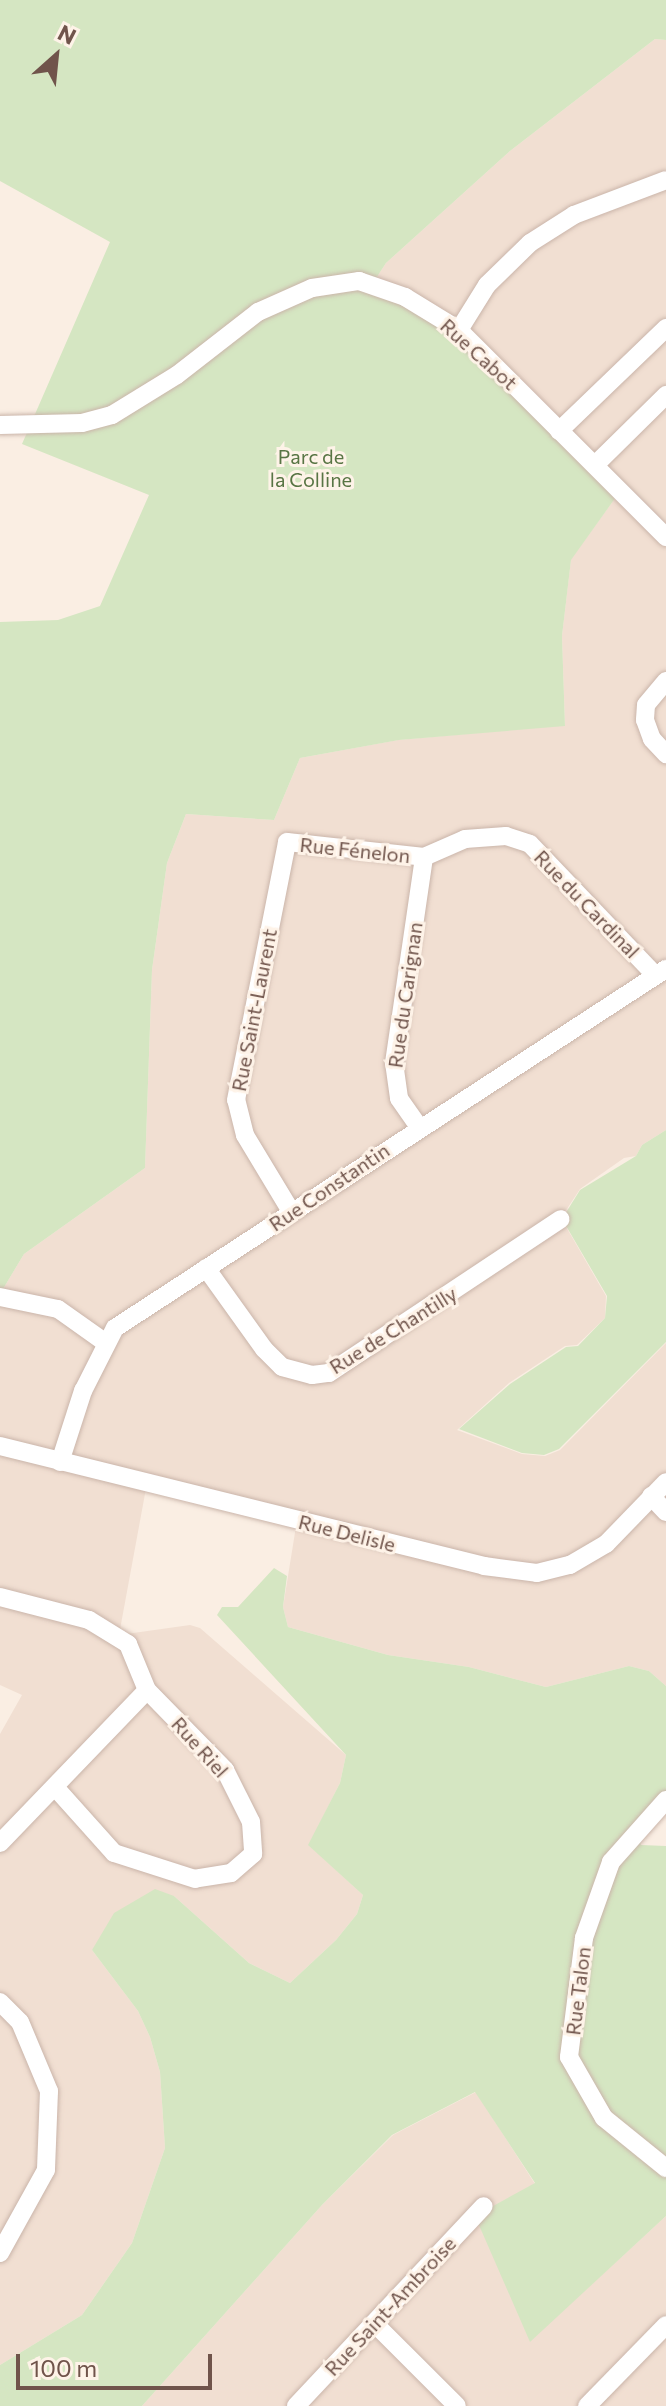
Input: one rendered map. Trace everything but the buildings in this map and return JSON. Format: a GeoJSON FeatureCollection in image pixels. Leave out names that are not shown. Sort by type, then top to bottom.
{"type":"FeatureCollection","features":[{"type":"Feature","properties":{"kind":"street"},"geometry":{"type":"LineString","coordinates":[[459,330],[487,285],[530,243],[574,215],[666,180]]}},
{"type":"Feature","properties":{"kind":"street","name":"Rue Cabot"},"geometry":{"type":"LineString","coordinates":[[0,425],[82,423],[132,404],[258,312],[339,280],[373,283],[459,330],[666,537]]}},
{"type":"Feature","properties":{"kind":"street"},"geometry":{"type":"LineString","coordinates":[[559,431],[666,328]]}},
{"type":"Feature","properties":{"kind":"street"},"geometry":{"type":"LineString","coordinates":[[595,465],[666,395]]}},
{"type":"Feature","properties":{"kind":"street"},"geometry":{"type":"LineString","coordinates":[[666,681],[646,705],[645,720],[652,739],[666,754]]}},
{"type":"Feature","properties":{"kind":"street","name":"Rue du Cardinal"},"geometry":{"type":"LineString","coordinates":[[424,857],[465,839],[523,841],[660,972]]}},
{"type":"Feature","properties":{"kind":"street","name":"Rue Fénelon"},"geometry":{"type":"LineString","coordinates":[[287,842],[424,857]]}},
{"type":"Feature","properties":{"kind":"street","name":"Rue Saint-Laurent"},"geometry":{"type":"LineString","coordinates":[[287,842],[236,1100],[245,1135],[292,1213]]}},
{"type":"Feature","properties":{"kind":"street","name":"Rue du Carignan"},"geometry":{"type":"LineString","coordinates":[[419,1127],[399,1098],[394,1063],[424,857]]}},
{"type":"Feature","properties":{"kind":"street","name":"Rue Constantin"},"geometry":{"type":"LineString","coordinates":[[60,1462],[83,1391],[115,1328],[660,972]]}},
{"type":"Feature","properties":{"kind":"street","name":"Rue de Chantilly"},"geometry":{"type":"LineString","coordinates":[[206,1268],[264,1349],[282,1367],[312,1375],[329,1373],[561,1219]]}},
{"type":"Feature","properties":{"kind":"street"},"geometry":{"type":"LineString","coordinates":[[0,1297],[58,1309],[106,1343]]}},
{"type":"Feature","properties":{"kind":"street","name":"Rue Delisle"},"geometry":{"type":"LineString","coordinates":[[0,1446],[484,1566],[537,1573],[570,1565],[606,1544],[666,1482]]}},
{"type":"Feature","properties":{"kind":"street"},"geometry":{"type":"LineString","coordinates":[[651,1496],[666,1512]]}},
{"type":"Feature","properties":{"kind":"street","name":"Rue Riel"},"geometry":{"type":"LineString","coordinates":[[0,1597],[89,1620],[124,1639],[137,1657],[147,1690],[225,1770],[251,1822],[253,1854],[231,1873],[195,1879],[114,1853],[55,1787]]}},
{"type":"Feature","properties":{"kind":"street"},"geometry":{"type":"LineString","coordinates":[[0,1843],[147,1690]]}},
{"type":"Feature","properties":{"kind":"street","name":"Rue Talon"},"geometry":{"type":"LineString","coordinates":[[666,1800],[611,1862],[584,1938],[569,2057],[604,2118],[666,2168]]}},
{"type":"Feature","properties":{"kind":"street"},"geometry":{"type":"LineString","coordinates":[[0,2002],[20,2022],[49,2091],[46,2170],[0,2253]]}},
{"type":"Feature","properties":{"kind":"street","name":"Rue Saint-Ambroise"},"geometry":{"type":"LineString","coordinates":[[296,2406],[484,2206]]}},
{"type":"Feature","properties":{"kind":"street"},"geometry":{"type":"LineString","coordinates":[[374,2323],[457,2406]]}},
{"type":"Feature","properties":{"kind":"street"},"geometry":{"type":"LineString","coordinates":[[587,2406],[666,2325]]}},
{"type":"Feature","properties":{"kind":"shaded area"},"geometry":{"type":"Polygon","coordinates":[[[655,39],[666,40],[666,1130],[642,1145],[636,1156],[624,1158],[580,1189],[561,1218],[606,1296],[605,1318],[577,1345],[565,1346],[509,1383],[457,1430],[522,1454],[545,1456],[560,1450],[666,1343],[666,1686],[649,1671],[629,1666],[546,1687],[469,1667],[388,1655],[288,1627],[283,1607],[298,1514],[147,1483],[119,1635],[190,1625],[200,1628],[346,1755],[340,1783],[309,1845],[363,1895],[357,1914],[336,1940],[290,1983],[249,1963],[174,1896],[92,1950],[138,2011],[150,2037],[160,2072],[165,2148],[132,2243],[82,2315],[0,2365],[0,1734],[22,1695],[0,1685],[0,1294],[24,1254],[145,1168],[152,970],[167,863],[186,814],[274,820],[300,758],[398,740],[565,725],[562,636],[571,559],[621,490],[373,283],[386,263],[510,151],[655,39]]]}},
{"type":"Feature","properties":{"kind":"shaded area"},"geometry":{"type":"Polygon","coordinates":[[[476,2092],[535,2184],[530,2341],[666,2216],[666,2406],[142,2406],[322,2205],[393,2135],[476,2092]]]}},
{"type":"Feature","properties":{"kind":"green space","name":"Parc de la Colline"},"geometry":{"type":"Polygon","coordinates":[[[0,0],[666,0],[666,40],[655,39],[510,151],[386,263],[373,283],[459,330],[621,490],[571,560],[562,636],[565,726],[399,740],[300,758],[274,820],[186,814],[167,863],[152,970],[145,1168],[24,1254],[0,1294],[0,622],[58,620],[100,606],[149,495],[22,444],[110,242],[0,181],[0,0]]]}},
{"type":"Feature","properties":{"kind":"green space"},"geometry":{"type":"Polygon","coordinates":[[[666,1130],[666,1342],[559,1449],[544,1455],[522,1453],[459,1429],[510,1384],[566,1347],[578,1346],[605,1318],[607,1296],[562,1219],[580,1190],[636,1156],[642,1145],[666,1130]]]}},
{"type":"Feature","properties":{"kind":"green space"},"geometry":{"type":"Polygon","coordinates":[[[274,1568],[287,1576],[283,1607],[288,1627],[388,1655],[469,1667],[546,1687],[629,1666],[649,1671],[666,1686],[666,1801],[639,1839],[641,1845],[666,1846],[666,2216],[530,2342],[475,2216],[535,2183],[475,2092],[392,2135],[322,2205],[142,2406],[0,2406],[0,2365],[82,2315],[132,2243],[165,2148],[160,2072],[150,2037],[138,2011],[92,1950],[114,1913],[155,1889],[174,1896],[249,1963],[290,1983],[336,1940],[357,1914],[363,1895],[308,1845],[340,1783],[346,1755],[217,1615],[222,1607],[238,1607],[274,1568]]]}}]}
